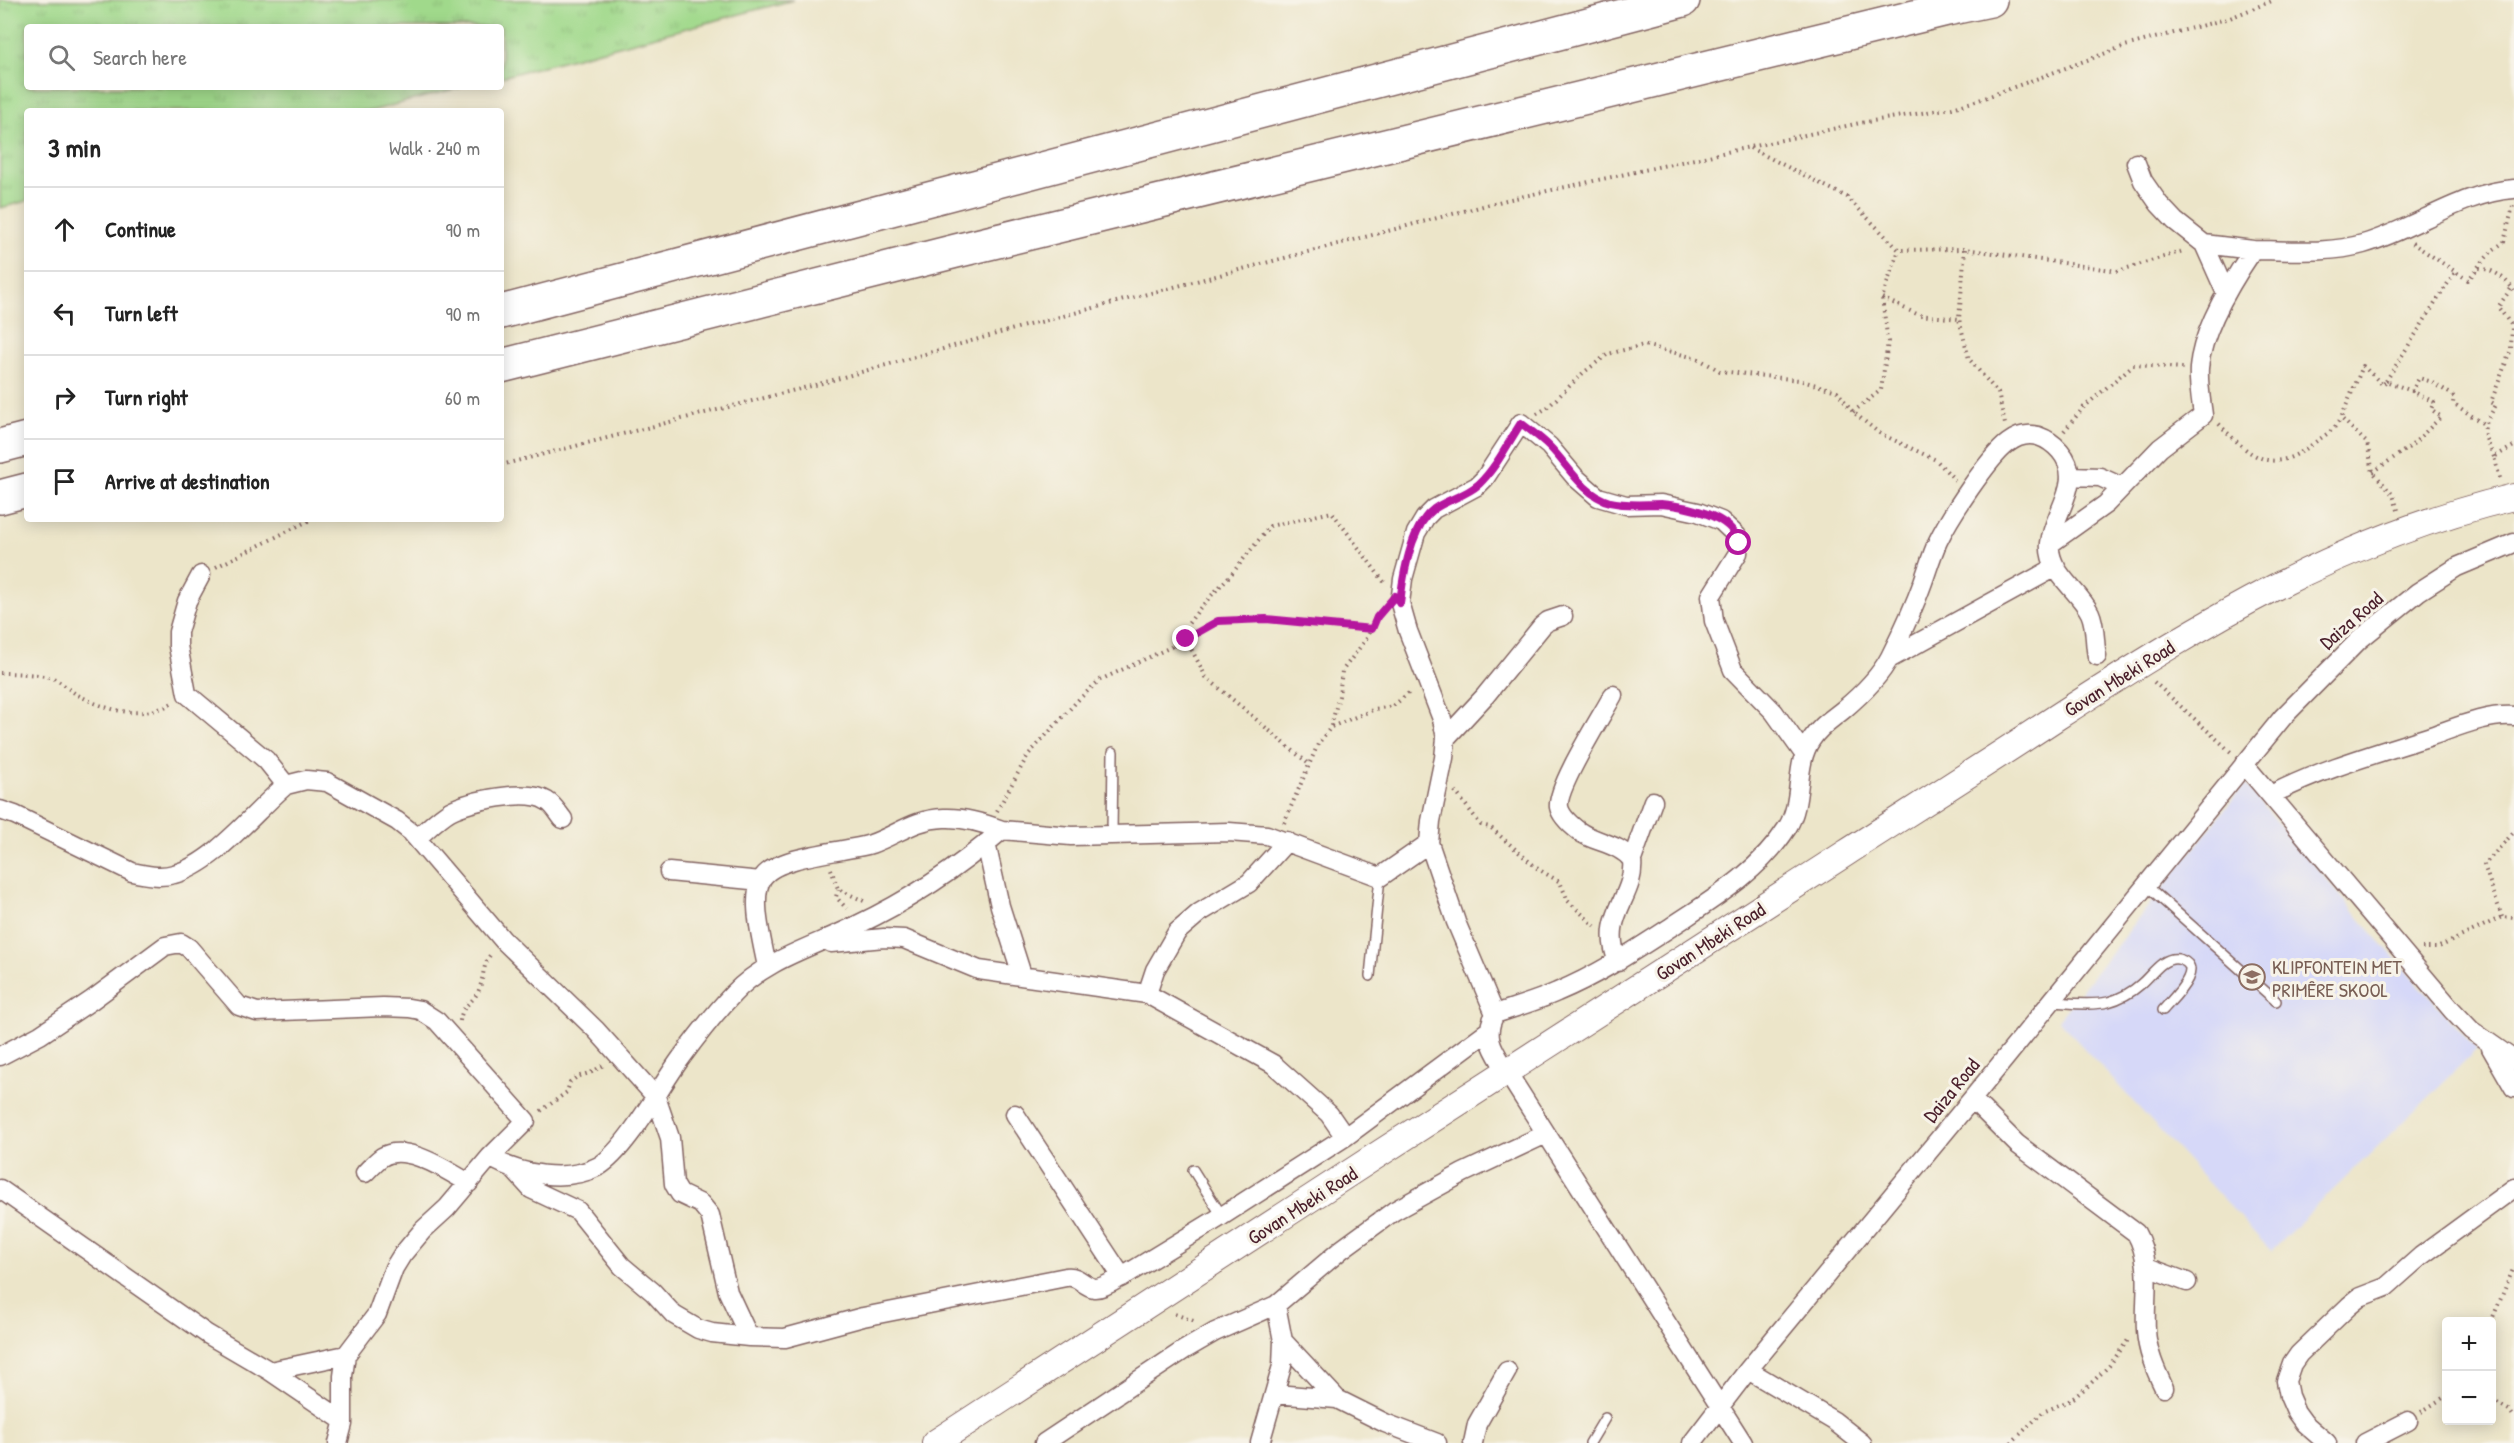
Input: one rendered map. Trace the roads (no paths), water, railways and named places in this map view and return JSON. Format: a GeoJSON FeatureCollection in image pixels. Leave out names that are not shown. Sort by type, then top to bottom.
{"type":"FeatureCollection","features":[{"type":"Feature","properties":{"kind":"highway"},"geometry":{"type":"LineString","coordinates":[[504,311],[1683,0]]}},
{"type":"Feature","properties":{"kind":"highway"},"geometry":{"type":"LineString","coordinates":[[504,365],[956,251],[1961,4],[1990,0]]}},
{"type":"Feature","properties":{"kind":"highway"},"geometry":{"type":"LineString","coordinates":[[0,446],[24,440]]}},
{"type":"Feature","properties":{"kind":"highway"},"geometry":{"type":"LineString","coordinates":[[0,497],[24,491]]}},
{"type":"Feature","properties":{"kind":"main road","name":"Govan Mbeki Road"},"geometry":{"type":"LineString","coordinates":[[935,1443],[1145,1305],[2140,663],[2198,628],[2313,567],[2405,530],[2510,498]]}},
{"type":"Feature","properties":{"kind":"street"},"geometry":{"type":"LineString","coordinates":[[2136,163],[2144,181],[2159,204],[2175,221],[2204,244],[2225,291]]}},
{"type":"Feature","properties":{"kind":"street"},"geometry":{"type":"LineString","coordinates":[[2204,244],[2253,250],[2346,248],[2397,232],[2485,194],[2514,189]]}},
{"type":"Feature","properties":{"kind":"street"},"geometry":{"type":"LineString","coordinates":[[2050,544],[2091,517],[2160,448],[2203,415],[2199,368],[2202,354],[2225,291],[2253,250]]}},
{"type":"Feature","properties":{"kind":"street"},"geometry":{"type":"LineString","coordinates":[[512,1168],[531,1189],[578,1211],[622,1266],[653,1292],[674,1315],[698,1329],[749,1337],[774,1338],[796,1336],[863,1317],[1071,1276],[1095,1288],[1122,1277],[1345,1137],[1488,1031],[1495,1014],[1456,922],[1429,843],[1446,738],[1438,708],[1397,600],[1416,533],[1425,518],[1434,509],[1477,486],[1485,478],[1521,423],[1549,446],[1575,477],[1598,497],[1626,504],[1660,504],[1698,512],[1721,521],[1737,536],[1738,553],[1711,596],[1714,621],[1733,670],[1774,712],[1804,754]]}},
{"type":"Feature","properties":{"kind":"street"},"geometry":{"type":"LineString","coordinates":[[1495,1014],[1555,994],[1615,955],[1723,891],[1756,865],[1773,847],[1795,812],[1804,754],[1816,733],[1864,691],[1889,659],[1923,583],[1940,537],[1984,469],[2008,442],[2019,436],[2031,434],[2053,443],[2063,454],[2071,476],[2069,490],[2055,524],[2050,554],[2056,567],[2091,614],[2097,656]]}},
{"type":"Feature","properties":{"kind":"street"},"geometry":{"type":"LineString","coordinates":[[2071,476],[2100,477],[2122,487]]}},
{"type":"Feature","properties":{"kind":"street","name":"Daiza Road"},"geometry":{"type":"LineString","coordinates":[[1692,1443],[1748,1370],[1972,1100],[2290,709],[2359,639],[2418,592],[2457,567],[2514,543]]}},
{"type":"Feature","properties":{"kind":"street"},"geometry":{"type":"LineString","coordinates":[[1889,659],[2056,567]]}},
{"type":"Feature","properties":{"kind":"street"},"geometry":{"type":"LineString","coordinates":[[201,575],[187,601],[178,632],[179,653],[187,694],[266,760],[286,785]]}},
{"type":"Feature","properties":{"kind":"street"},"geometry":{"type":"LineString","coordinates":[[1446,738],[1478,704],[1542,626],[1563,616]]}},
{"type":"Feature","properties":{"kind":"street"},"geometry":{"type":"LineString","coordinates":[[1613,695],[1566,781],[1559,807],[1563,816],[1578,831],[1615,846],[1632,860]]}},
{"type":"Feature","properties":{"kind":"street"},"geometry":{"type":"LineString","coordinates":[[2271,795],[2299,781],[2356,760],[2489,718],[2514,716]]}},
{"type":"Feature","properties":{"kind":"street"},"geometry":{"type":"LineString","coordinates":[[2244,764],[2452,1010],[2488,1043],[2514,1060]]}},
{"type":"Feature","properties":{"kind":"street"},"geometry":{"type":"LineString","coordinates":[[0,810],[15,815],[132,872],[160,876],[173,874],[198,862],[217,848],[286,785],[295,781],[318,780],[338,786],[397,821],[417,838],[503,940],[596,1029],[656,1097],[670,1138],[674,1184],[680,1194],[701,1204],[710,1215],[728,1292],[749,1337]]}},
{"type":"Feature","properties":{"kind":"street"},"geometry":{"type":"LineString","coordinates":[[417,838],[453,810],[508,797],[542,798],[553,806],[563,819]]}},
{"type":"Feature","properties":{"kind":"street"},"geometry":{"type":"LineString","coordinates":[[1615,955],[1612,929],[1630,879],[1632,860],[1653,801]]}},
{"type":"Feature","properties":{"kind":"street"},"geometry":{"type":"LineString","coordinates":[[766,967],[757,903],[761,880],[770,871],[802,858],[868,844],[910,825],[943,818],[993,833],[1071,836],[1229,832],[1282,838],[1341,864],[1380,877],[1429,843]]}},
{"type":"Feature","properties":{"kind":"street"},"geometry":{"type":"LineString","coordinates":[[490,1157],[512,1168],[556,1174],[593,1168],[606,1161],[656,1097],[680,1059],[734,993],[766,967],[925,890],[993,833]]}},
{"type":"Feature","properties":{"kind":"street"},"geometry":{"type":"LineString","coordinates":[[993,833],[1000,906],[1022,975]]}},
{"type":"Feature","properties":{"kind":"street"},"geometry":{"type":"LineString","coordinates":[[1147,994],[1155,970],[1177,932],[1199,913],[1249,883],[1282,838]]}},
{"type":"Feature","properties":{"kind":"street"},"geometry":{"type":"LineString","coordinates":[[669,872],[761,880]]}},
{"type":"Feature","properties":{"kind":"street"},"geometry":{"type":"LineString","coordinates":[[815,945],[884,938],[904,939],[970,967],[1147,994],[1273,1064],[1329,1114],[1345,1137]]}},
{"type":"Feature","properties":{"kind":"street"},"geometry":{"type":"LineString","coordinates":[[0,1056],[40,1035],[165,946],[181,943],[189,948],[239,1006],[248,1011],[409,1008],[420,1010],[430,1016],[455,1042],[526,1121],[490,1157],[402,1255],[394,1268],[377,1314],[346,1355],[342,1434],[338,1443]]}},
{"type":"Feature","properties":{"kind":"street"},"geometry":{"type":"LineString","coordinates":[[1488,1031],[1491,1043],[1507,1072],[1743,1443]]}},
{"type":"Feature","properties":{"kind":"street"},"geometry":{"type":"LineString","coordinates":[[2488,1043],[2514,1088]]}},
{"type":"Feature","properties":{"kind":"street"},"geometry":{"type":"LineString","coordinates":[[1972,1100],[2018,1144],[2136,1233],[2141,1242],[2147,1267],[2146,1330],[2149,1350],[2164,1388]]}},
{"type":"Feature","properties":{"kind":"street"},"geometry":{"type":"LineString","coordinates":[[1015,1114],[1122,1277]]}},
{"type":"Feature","properties":{"kind":"street"},"geometry":{"type":"LineString","coordinates":[[1044,1443],[1215,1332],[1276,1305],[1342,1249],[1394,1211],[1463,1173],[1546,1134]]}},
{"type":"Feature","properties":{"kind":"street"},"geometry":{"type":"LineString","coordinates":[[365,1173],[382,1157],[394,1152],[405,1153],[424,1159],[469,1183]]}},
{"type":"Feature","properties":{"kind":"street"},"geometry":{"type":"LineString","coordinates":[[2327,1443],[2304,1423],[2296,1413],[2289,1396],[2286,1381],[2292,1364],[2299,1354],[2360,1297],[2386,1287],[2421,1256],[2514,1188]]}},
{"type":"Feature","properties":{"kind":"street"},"geometry":{"type":"LineString","coordinates":[[0,1189],[207,1334],[270,1371],[342,1420]]}},
{"type":"Feature","properties":{"kind":"street"},"geometry":{"type":"LineString","coordinates":[[2147,1267],[2187,1281]]}},
{"type":"Feature","properties":{"kind":"street"},"geometry":{"type":"LineString","coordinates":[[1260,1443],[1282,1366],[1283,1341],[1276,1305]]}},
{"type":"Feature","properties":{"kind":"street"},"geometry":{"type":"LineString","coordinates":[[1283,1341],[1337,1400],[1385,1424],[1437,1443]]}},
{"type":"Feature","properties":{"kind":"street"},"geometry":{"type":"LineString","coordinates":[[270,1371],[346,1355]]}},
{"type":"Feature","properties":{"kind":"street"},"geometry":{"type":"LineString","coordinates":[[1748,1370],[1834,1421],[1862,1443]]}},
{"type":"Feature","properties":{"kind":"street"},"geometry":{"type":"LineString","coordinates":[[1473,1443],[1477,1424],[1507,1371]]}},
{"type":"Feature","properties":{"kind":"street"},"geometry":{"type":"LineString","coordinates":[[1275,1394],[1337,1400]]}},
{"type":"Feature","properties":{"kind":"street"},"geometry":{"type":"LineString","coordinates":[[2364,1443],[2408,1420]]}},
{"type":"Feature","properties":{"kind":"lane"},"geometry":{"type":"LineString","coordinates":[[1112,835],[1113,752]]}},
{"type":"Feature","properties":{"kind":"lane"},"geometry":{"type":"LineString","coordinates":[[1370,976],[1380,877]]}},
{"type":"Feature","properties":{"kind":"lane"},"geometry":{"type":"LineString","coordinates":[[2146,885],[2276,1000]]}},
{"type":"Feature","properties":{"kind":"lane"},"geometry":{"type":"LineString","coordinates":[[2052,1002],[2086,1004],[2108,1002],[2140,986],[2165,962],[2178,959],[2187,966],[2190,972],[2189,980],[2163,1010]]}},
{"type":"Feature","properties":{"kind":"lane"},"geometry":{"type":"LineString","coordinates":[[1193,1170],[1222,1216]]}},
{"type":"Feature","properties":{"kind":"lane"},"geometry":{"type":"LineString","coordinates":[[1590,1443],[1605,1418]]}},
{"type":"Feature","properties":{"kind":"place","name":"KLIPFONTEIN MET PRIMÊRE SKOOL"},"geometry":{"type":"Point","coordinates":[2252,977]}}]}
